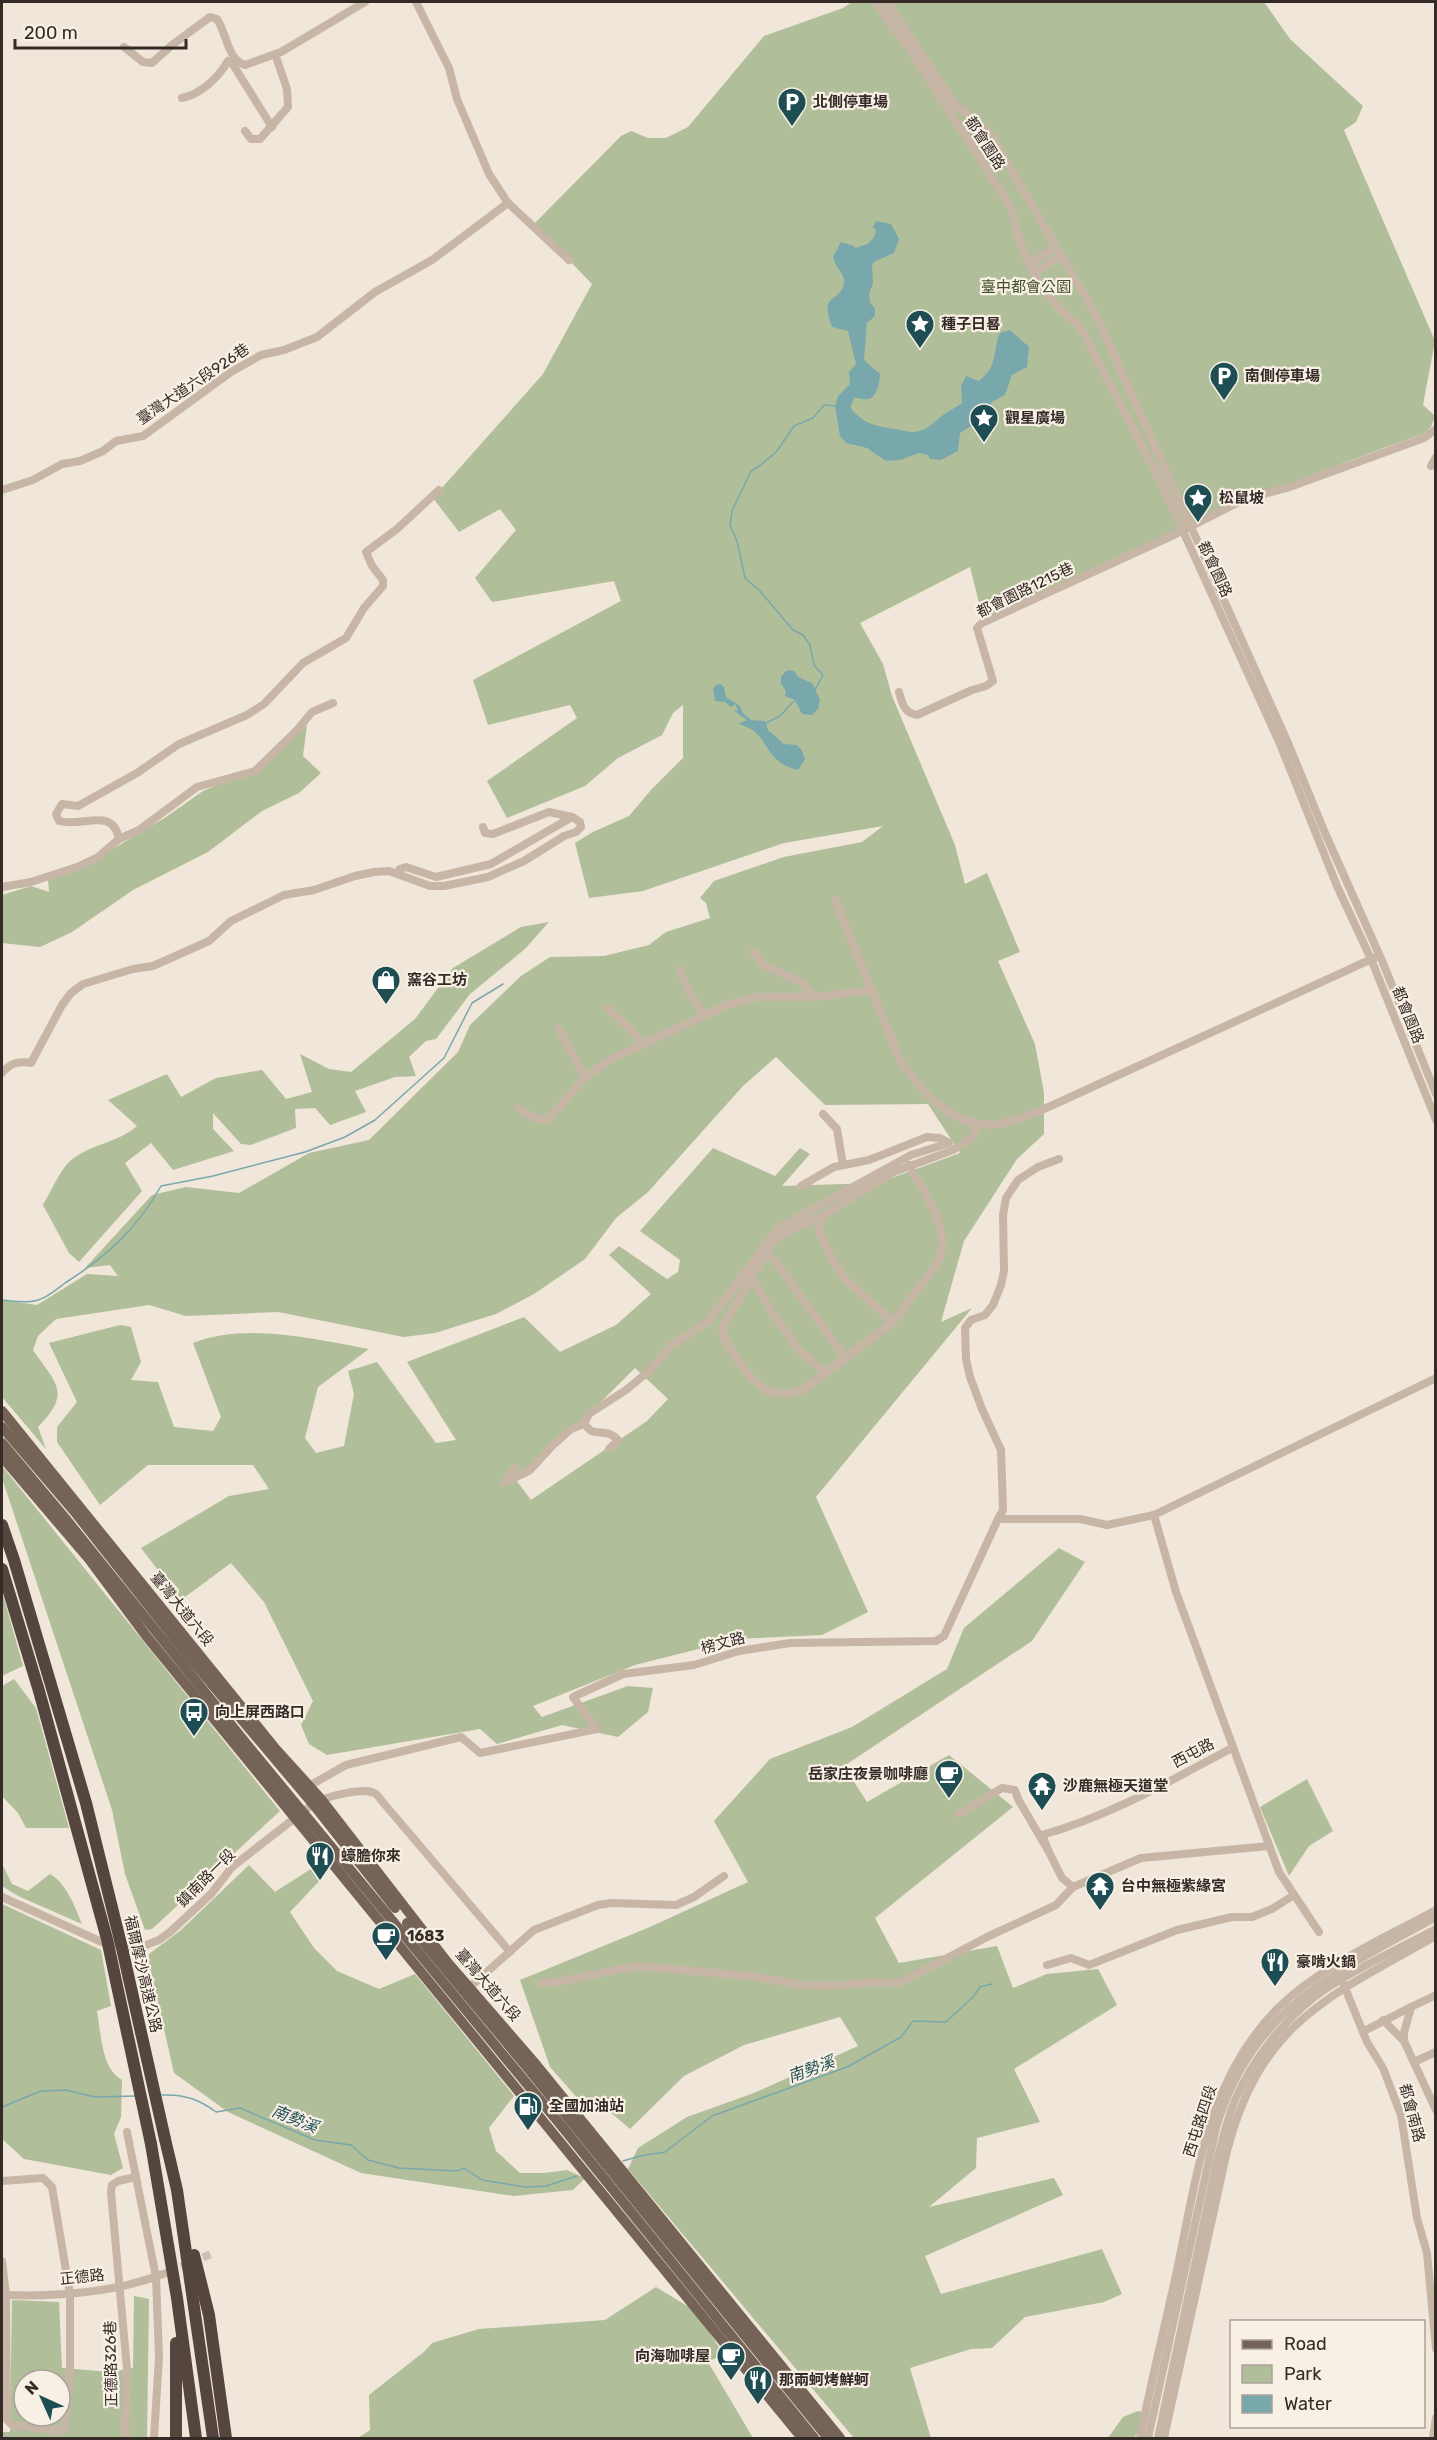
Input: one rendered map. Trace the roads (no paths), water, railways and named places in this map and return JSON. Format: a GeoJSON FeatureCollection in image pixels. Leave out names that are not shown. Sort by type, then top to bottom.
{"type":"FeatureCollection","features":[{"type":"Feature","properties":{"kind":"highway","name":"福爾摩沙高速公路"},"geometry":{"type":"LineString","coordinates":[[2,1525],[86,1803],[122,1948],[177,2190],[213,2439]]}},
{"type":"Feature","properties":{"kind":"highway","name":"福爾摩沙高速公路"},"geometry":{"type":"LineString","coordinates":[[2,1569],[39,1690],[107,1939],[151,2144],[177,2298],[196,2439]]}},
{"type":"Feature","properties":{"kind":"highway"},"geometry":{"type":"LineString","coordinates":[[177,2190],[209,2315],[226,2439]]}},
{"type":"Feature","properties":{"kind":"highway"},"geometry":{"type":"LineString","coordinates":[[159,2193],[177,2350],[174,2439]]}},
{"type":"Feature","properties":{"kind":"main road","name":"臺灣大道六段"},"geometry":{"type":"LineString","coordinates":[[2,1411],[268,1739],[309,1786],[309,1808],[393,1939],[802,2439]]}},
{"type":"Feature","properties":{"kind":"main road","name":"臺灣大道六段"},"geometry":{"type":"LineString","coordinates":[[2,1427],[74,1510],[309,1808],[814,2439]]}},
{"type":"Feature","properties":{"kind":"main road","name":"臺灣大道六段"},"geometry":{"type":"LineString","coordinates":[[2,1443],[244,1742],[309,1808],[526,2066],[828,2439]]}},
{"type":"Feature","properties":{"kind":"main road","name":"臺灣大道六段"},"geometry":{"type":"LineString","coordinates":[[2,1457],[89,1559],[147,1637],[405,1910],[840,2439]]}},
{"type":"Feature","properties":{"kind":"street"},"geometry":{"type":"LineString","coordinates":[[124,47],[143,62],[153,63],[172,45],[210,17],[217,19],[221,24],[238,63],[245,65],[275,54],[365,2]]}},
{"type":"Feature","properties":{"kind":"street"},"geometry":{"type":"LineString","coordinates":[[416,2],[448,68],[457,99],[489,174],[508,202],[568,260]]}},
{"type":"Feature","properties":{"kind":"street","name":"都會園路"},"geometry":{"type":"LineString","coordinates":[[874,2],[917,54]]}},
{"type":"Feature","properties":{"kind":"street","name":"都會園路"},"geometry":{"type":"LineString","coordinates":[[886,2],[1012,208],[1016,235],[1035,272],[1058,307],[1078,324],[1161,472]]}},
{"type":"Feature","properties":{"kind":"street"},"geometry":{"type":"LineString","coordinates":[[245,131],[251,139],[260,139],[288,107],[287,89],[275,54]]}},
{"type":"Feature","properties":{"kind":"street"},"geometry":{"type":"LineString","coordinates":[[182,98],[192,96],[212,81],[228,61],[232,63],[272,127]]}},
{"type":"Feature","properties":{"kind":"street","name":"都會園路"},"geometry":{"type":"LineString","coordinates":[[926,69],[954,103],[991,135],[1097,317],[1183,531],[1283,732],[1376,957],[1436,1094]]}},
{"type":"Feature","properties":{"kind":"street","name":"臺灣大道六段926巷"},"geometry":{"type":"LineString","coordinates":[[2,490],[33,480],[62,464],[80,461],[116,441],[142,436],[231,372],[261,355],[284,350],[317,337],[375,292],[432,260],[508,202]]}},
{"type":"Feature","properties":{"kind":"street"},"geometry":{"type":"LineString","coordinates":[[1030,262],[1056,248]]}},
{"type":"Feature","properties":{"kind":"street"},"geometry":{"type":"LineString","coordinates":[[1035,272],[1062,256]]}},
{"type":"Feature","properties":{"kind":"street"},"geometry":{"type":"LineString","coordinates":[[1102,367],[1116,361]]}},
{"type":"Feature","properties":{"kind":"street"},"geometry":{"type":"LineString","coordinates":[[1183,531],[1245,499],[1287,488],[1424,438],[1436,429]]}},
{"type":"Feature","properties":{"kind":"street"},"geometry":{"type":"LineString","coordinates":[[1431,466],[1436,457]]}},
{"type":"Feature","properties":{"kind":"street"},"geometry":{"type":"LineString","coordinates":[[119,839],[117,828],[112,823],[99,820],[67,824],[59,821],[56,814],[57,809],[62,804],[78,806],[137,773],[179,744],[247,715],[264,704],[303,663],[346,638],[364,608],[383,586],[383,580],[372,566],[366,552],[397,529],[439,490]]}},
{"type":"Feature","properties":{"kind":"street","name":"都會園路1215巷"},"geometry":{"type":"LineString","coordinates":[[899,692],[904,708],[917,716],[972,690],[986,686],[993,681],[977,628],[982,623],[1183,531]]}},
{"type":"Feature","properties":{"kind":"street"},"geometry":{"type":"LineString","coordinates":[[2,887],[31,882],[77,867],[98,857],[119,839],[139,830],[197,787],[255,771],[312,712],[333,703]]}},
{"type":"Feature","properties":{"kind":"street"},"geometry":{"type":"LineString","coordinates":[[2,1073],[6,1067],[19,1061],[31,1063],[62,1005],[71,993],[83,984],[133,969],[153,966],[209,941],[231,921],[284,895],[314,891],[355,876],[374,872],[397,873],[430,886],[444,886],[498,874],[564,836],[576,832],[581,826],[572,817],[549,812],[493,834],[485,833],[483,827]]}},
{"type":"Feature","properties":{"kind":"street"},"geometry":{"type":"LineString","coordinates":[[397,873],[406,867],[436,877],[491,864],[572,817]]}},
{"type":"Feature","properties":{"kind":"street"},"geometry":{"type":"LineString","coordinates":[[835,900],[901,1062],[916,1083],[940,1108],[975,1124],[1001,1124],[1053,1106],[1376,957]]}},
{"type":"Feature","properties":{"kind":"street"},"geometry":{"type":"LineString","coordinates":[[753,952],[764,965],[801,982],[816,997]]}},
{"type":"Feature","properties":{"kind":"street","name":"都會園路"},"geometry":{"type":"LineString","coordinates":[[1376,957],[1436,1120]]}},
{"type":"Feature","properties":{"kind":"street"},"geometry":{"type":"LineString","coordinates":[[680,970],[687,989],[705,1015]]}},
{"type":"Feature","properties":{"kind":"street"},"geometry":{"type":"LineString","coordinates":[[518,1107],[527,1116],[548,1120],[585,1077],[614,1058],[729,1004],[759,997],[816,997],[873,990]]}},
{"type":"Feature","properties":{"kind":"street"},"geometry":{"type":"LineString","coordinates":[[607,1008],[630,1028],[643,1045]]}},
{"type":"Feature","properties":{"kind":"street"},"geometry":{"type":"LineString","coordinates":[[558,1029],[585,1077]]}},
{"type":"Feature","properties":{"kind":"street"},"geometry":{"type":"LineString","coordinates":[[823,1114],[837,1129],[843,1165]]}},
{"type":"Feature","properties":{"kind":"street"},"geometry":{"type":"LineString","coordinates":[[909,1165],[939,1224],[944,1242],[937,1264],[893,1322],[846,1359],[804,1389],[783,1394],[770,1392],[748,1372],[727,1345],[722,1328],[773,1241],[822,1216],[909,1165],[953,1150],[974,1136],[975,1124]]}},
{"type":"Feature","properties":{"kind":"street"},"geometry":{"type":"LineString","coordinates":[[515,1468],[504,1483],[530,1471],[571,1429],[584,1424],[589,1414],[626,1390],[649,1371],[672,1345],[710,1321],[778,1228],[911,1155],[949,1143],[940,1138],[927,1137],[869,1160],[834,1167],[801,1186]]}},
{"type":"Feature","properties":{"kind":"street"},"geometry":{"type":"LineString","coordinates":[[1059,1159],[1038,1167],[1018,1180],[1006,1198],[1003,1215],[1004,1271],[1001,1285],[993,1305],[985,1315],[971,1320],[965,1329],[966,1359],[970,1377],[982,1410],[1001,1450],[1004,1510],[999,1519],[1080,1518],[1107,1525],[1154,1515],[1436,1378]]}},
{"type":"Feature","properties":{"kind":"street"},"geometry":{"type":"LineString","coordinates":[[822,1216],[819,1231],[844,1278],[893,1322]]}},
{"type":"Feature","properties":{"kind":"street"},"geometry":{"type":"LineString","coordinates":[[767,1250],[846,1359]]}},
{"type":"Feature","properties":{"kind":"street"},"geometry":{"type":"LineString","coordinates":[[751,1276],[773,1314],[798,1349],[826,1373]]}},
{"type":"Feature","properties":{"kind":"street"},"geometry":{"type":"LineString","coordinates":[[584,1424],[591,1431],[608,1431],[613,1435],[618,1440],[609,1449]]}},
{"type":"Feature","properties":{"kind":"street"},"geometry":{"type":"LineString","coordinates":[[1154,1515],[1176,1592],[1279,1872],[1319,1932]]}},
{"type":"Feature","properties":{"kind":"street","name":"榜文路"},"geometry":{"type":"LineString","coordinates":[[309,1786],[345,1766],[461,1737],[480,1753],[597,1729],[573,1697],[623,1674],[694,1665],[739,1651],[790,1643],[936,1641],[944,1636],[999,1519]]}},
{"type":"Feature","properties":{"kind":"street","name":"西屯路"},"geometry":{"type":"LineString","coordinates":[[1049,1852],[1042,1835],[1068,1828],[1128,1802],[1232,1748]]}},
{"type":"Feature","properties":{"kind":"street"},"geometry":{"type":"LineString","coordinates":[[959,1814],[1002,1788],[1015,1790],[1022,1808],[1062,1878],[1073,1887]]}},
{"type":"Feature","properties":{"kind":"street"},"geometry":{"type":"LineString","coordinates":[[309,1808],[362,1791],[374,1793],[510,1952]]}},
{"type":"Feature","properties":{"kind":"street","name":"鎮南路一段"},"geometry":{"type":"LineString","coordinates":[[2,1897],[104,1942],[132,1947],[146,1945],[170,1932],[211,1894],[232,1867],[309,1808]]}},
{"type":"Feature","properties":{"kind":"street"},"geometry":{"type":"LineString","coordinates":[[542,1983],[636,1966],[750,1976],[803,1985],[900,1983],[987,1937],[1056,1905],[1073,1887],[1141,1858],[1269,1846]]}},
{"type":"Feature","properties":{"kind":"street"},"geometry":{"type":"LineString","coordinates":[[470,1987],[534,1930],[598,1905],[612,1903],[676,1905],[704,1891],[724,1876]]}},
{"type":"Feature","properties":{"kind":"street"},"geometry":{"type":"LineString","coordinates":[[1047,1965],[1071,1958],[1089,1965],[1177,1930],[1232,1917],[1252,1917],[1294,1895]]}},
{"type":"Feature","properties":{"kind":"street","name":"西屯路四段"},"geometry":{"type":"LineString","coordinates":[[1158,2439],[1213,2180],[1236,2099],[1257,2060],[1299,2010],[1340,1976],[1436,1910]]}},
{"type":"Feature","properties":{"kind":"street","name":"西屯路四段"},"geometry":{"type":"LineString","coordinates":[[1148,2438],[1222,2108],[1248,2056],[1266,2032],[1293,2004],[1436,1917]]}},
{"type":"Feature","properties":{"kind":"street","name":"西屯路四段"},"geometry":{"type":"LineString","coordinates":[[1164,2439],[1227,2151],[1243,2099],[1267,2056],[1288,2032],[1317,2006],[1340,1976],[1436,1929]]}},
{"type":"Feature","properties":{"kind":"street","name":"西屯路四段"},"geometry":{"type":"LineString","coordinates":[[1140,2439],[1202,2154],[1218,2100],[1234,2066],[1266,2021],[1310,1982],[1340,1976],[1436,1936]]}},
{"type":"Feature","properties":{"kind":"street","name":"都會南路"},"geometry":{"type":"LineString","coordinates":[[1340,1976],[1367,2042],[1383,2068],[1401,2115],[1417,2218],[1427,2253],[1436,2349]]}},
{"type":"Feature","properties":{"kind":"street"},"geometry":{"type":"LineString","coordinates":[[1364,2031],[1436,1995]]}},
{"type":"Feature","properties":{"kind":"street"},"geometry":{"type":"LineString","coordinates":[[1404,2041],[1411,2007]]}},
{"type":"Feature","properties":{"kind":"street"},"geometry":{"type":"LineString","coordinates":[[1383,2020],[1404,2041],[1433,2097],[1436,2110]]}},
{"type":"Feature","properties":{"kind":"street"},"geometry":{"type":"LineString","coordinates":[[1414,2062],[1436,2052]]}},
{"type":"Feature","properties":{"kind":"street"},"geometry":{"type":"LineString","coordinates":[[127,2132],[136,2178],[162,2275],[154,2439]]}},
{"type":"Feature","properties":{"kind":"street"},"geometry":{"type":"LineString","coordinates":[[2,2181],[43,2178],[51,2187],[70,2294],[70,2373],[65,2428],[60,2431],[12,2426],[7,2420],[2,2261]]}},
{"type":"Feature","properties":{"kind":"street","name":"正德路326巷"},"geometry":{"type":"LineString","coordinates":[[129,2439],[125,2431],[127,2369],[111,2192],[112,2186],[118,2181],[136,2178]]}},
{"type":"Feature","properties":{"kind":"street","name":"正德路"},"geometry":{"type":"LineString","coordinates":[[4,2295],[70,2294],[118,2287],[162,2275]]}},
{"type":"Feature","properties":{"kind":"street"},"geometry":{"type":"LineString","coordinates":[[1433,2439],[1436,2418]]}},
{"type":"Feature","properties":{"kind":"water"},"geometry":{"type":"Polygon","coordinates":[[[876,221],[891,224],[899,239],[894,253],[872,265],[873,283],[869,294],[870,302],[875,309],[875,316],[867,323],[864,360],[880,374],[874,395],[867,399],[855,397],[850,407],[860,417],[881,427],[912,432],[923,430],[962,403],[961,386],[966,376],[979,381],[990,369],[1000,333],[1010,330],[1029,347],[1027,367],[1012,375],[1005,395],[992,402],[982,419],[960,433],[958,451],[941,460],[930,459],[928,455],[919,453],[900,460],[886,461],[867,448],[846,443],[840,436],[835,406],[838,396],[850,384],[849,372],[856,364],[848,331],[832,327],[829,316],[829,304],[844,284],[833,257],[841,242],[855,248],[868,244],[874,237],[876,230],[873,227],[876,221]]]}},
{"type":"Feature","properties":{"kind":"water"},"geometry":{"type":"Polygon","coordinates":[[[791,670],[798,677],[812,683],[820,700],[818,709],[812,715],[802,714],[795,700],[785,696],[786,691],[781,684],[781,677],[786,671],[791,670]]]}},
{"type":"Feature","properties":{"kind":"water"},"geometry":{"type":"Polygon","coordinates":[[[721,684],[726,697],[740,706],[743,713],[751,720],[765,721],[768,730],[784,744],[797,745],[801,749],[805,759],[798,770],[777,760],[756,733],[738,724],[747,720],[734,711],[738,710],[735,704],[731,707],[725,702],[715,701],[713,689],[716,685],[721,684]]]}},
{"type":"Feature","properties":{"kind":"waterway"},"geometry":{"type":"LineString","coordinates":[[813,691],[823,675],[814,665],[810,645],[803,635],[793,630],[760,591],[745,578],[737,541],[730,525],[732,511],[751,471],[777,451],[794,426],[813,418],[824,405],[835,406]]}},
{"type":"Feature","properties":{"kind":"waterway"},"geometry":{"type":"LineString","coordinates":[[766,723],[780,716],[795,700]]}},
{"type":"Feature","properties":{"kind":"waterway"},"geometry":{"type":"LineString","coordinates":[[2,1300],[24,1302],[38,1300],[49,1295],[94,1263],[131,1229],[161,1186],[213,1176],[305,1152],[345,1137],[375,1120],[444,1058],[472,1003],[503,984]]}},
{"type":"Feature","properties":{"kind":"waterway","name":"南勢溪"},"geometry":{"type":"LineString","coordinates":[[623,2161],[665,2152],[712,2116],[847,2067],[901,2037],[913,2021],[946,2022],[973,1997],[980,1987],[992,1984]]}},
{"type":"Feature","properties":{"kind":"waterway","name":"南勢溪"},"geometry":{"type":"LineString","coordinates":[[2,2107],[41,2091],[66,2090],[95,2097],[136,2096]]}},
{"type":"Feature","properties":{"kind":"waterway","name":"南勢溪"},"geometry":{"type":"LineString","coordinates":[[162,2095],[190,2098],[216,2112],[240,2108],[315,2140],[351,2145],[368,2160],[399,2168],[457,2171],[464,2168],[482,2180],[526,2187],[546,2186],[577,2176]]}},
{"type":"Feature","properties":{"kind":"tunnel"},"geometry":{"type":"LineString","coordinates":[[170,2272],[211,2254]]}},
{"type":"Feature","properties":{"kind":"place","name":"北側停車場"},"geometry":{"type":"Point","coordinates":[792,128]}},
{"type":"Feature","properties":{"kind":"place","name":"種子日晷"},"geometry":{"type":"Point","coordinates":[920,350]}},
{"type":"Feature","properties":{"kind":"place","name":"南側停車場"},"geometry":{"type":"Point","coordinates":[1224,402]}},
{"type":"Feature","properties":{"kind":"place","name":"觀星廣場"},"geometry":{"type":"Point","coordinates":[984,444]}},
{"type":"Feature","properties":{"kind":"place","name":"松鼠坡"},"geometry":{"type":"Point","coordinates":[1198,524]}},
{"type":"Feature","properties":{"kind":"place","name":"窯谷工坊"},"geometry":{"type":"Point","coordinates":[386,1006]}},
{"type":"Feature","properties":{"kind":"place","name":"向上屏西路口"},"geometry":{"type":"Point","coordinates":[194,1738]}},
{"type":"Feature","properties":{"kind":"place","name":"岳家庄夜景咖啡廳"},"geometry":{"type":"Point","coordinates":[949,1800]}},
{"type":"Feature","properties":{"kind":"place","name":"沙鹿無極天道堂"},"geometry":{"type":"Point","coordinates":[1042,1812]}},
{"type":"Feature","properties":{"kind":"place","name":"蠔膽你來"},"geometry":{"type":"Point","coordinates":[320,1882]}},
{"type":"Feature","properties":{"kind":"place","name":"台中無極紫緣宮"},"geometry":{"type":"Point","coordinates":[1100,1912]}},
{"type":"Feature","properties":{"kind":"place","name":"1683"},"geometry":{"type":"Point","coordinates":[386,1962]}},
{"type":"Feature","properties":{"kind":"place","name":"豪啃火鍋"},"geometry":{"type":"Point","coordinates":[1275,1988]}},
{"type":"Feature","properties":{"kind":"place","name":"全國加油站"},"geometry":{"type":"Point","coordinates":[528,2132]}},
{"type":"Feature","properties":{"kind":"place","name":"向海咖啡屋"},"geometry":{"type":"Point","coordinates":[731,2382]}},
{"type":"Feature","properties":{"kind":"place","name":"那兩蚵烤鮮蚵"},"geometry":{"type":"Point","coordinates":[758,2406]}},
{"type":"Feature","properties":{"kind":"park label","name":"臺中都會公園"},"geometry":{"type":"Point","coordinates":[1026,287]}}]}
